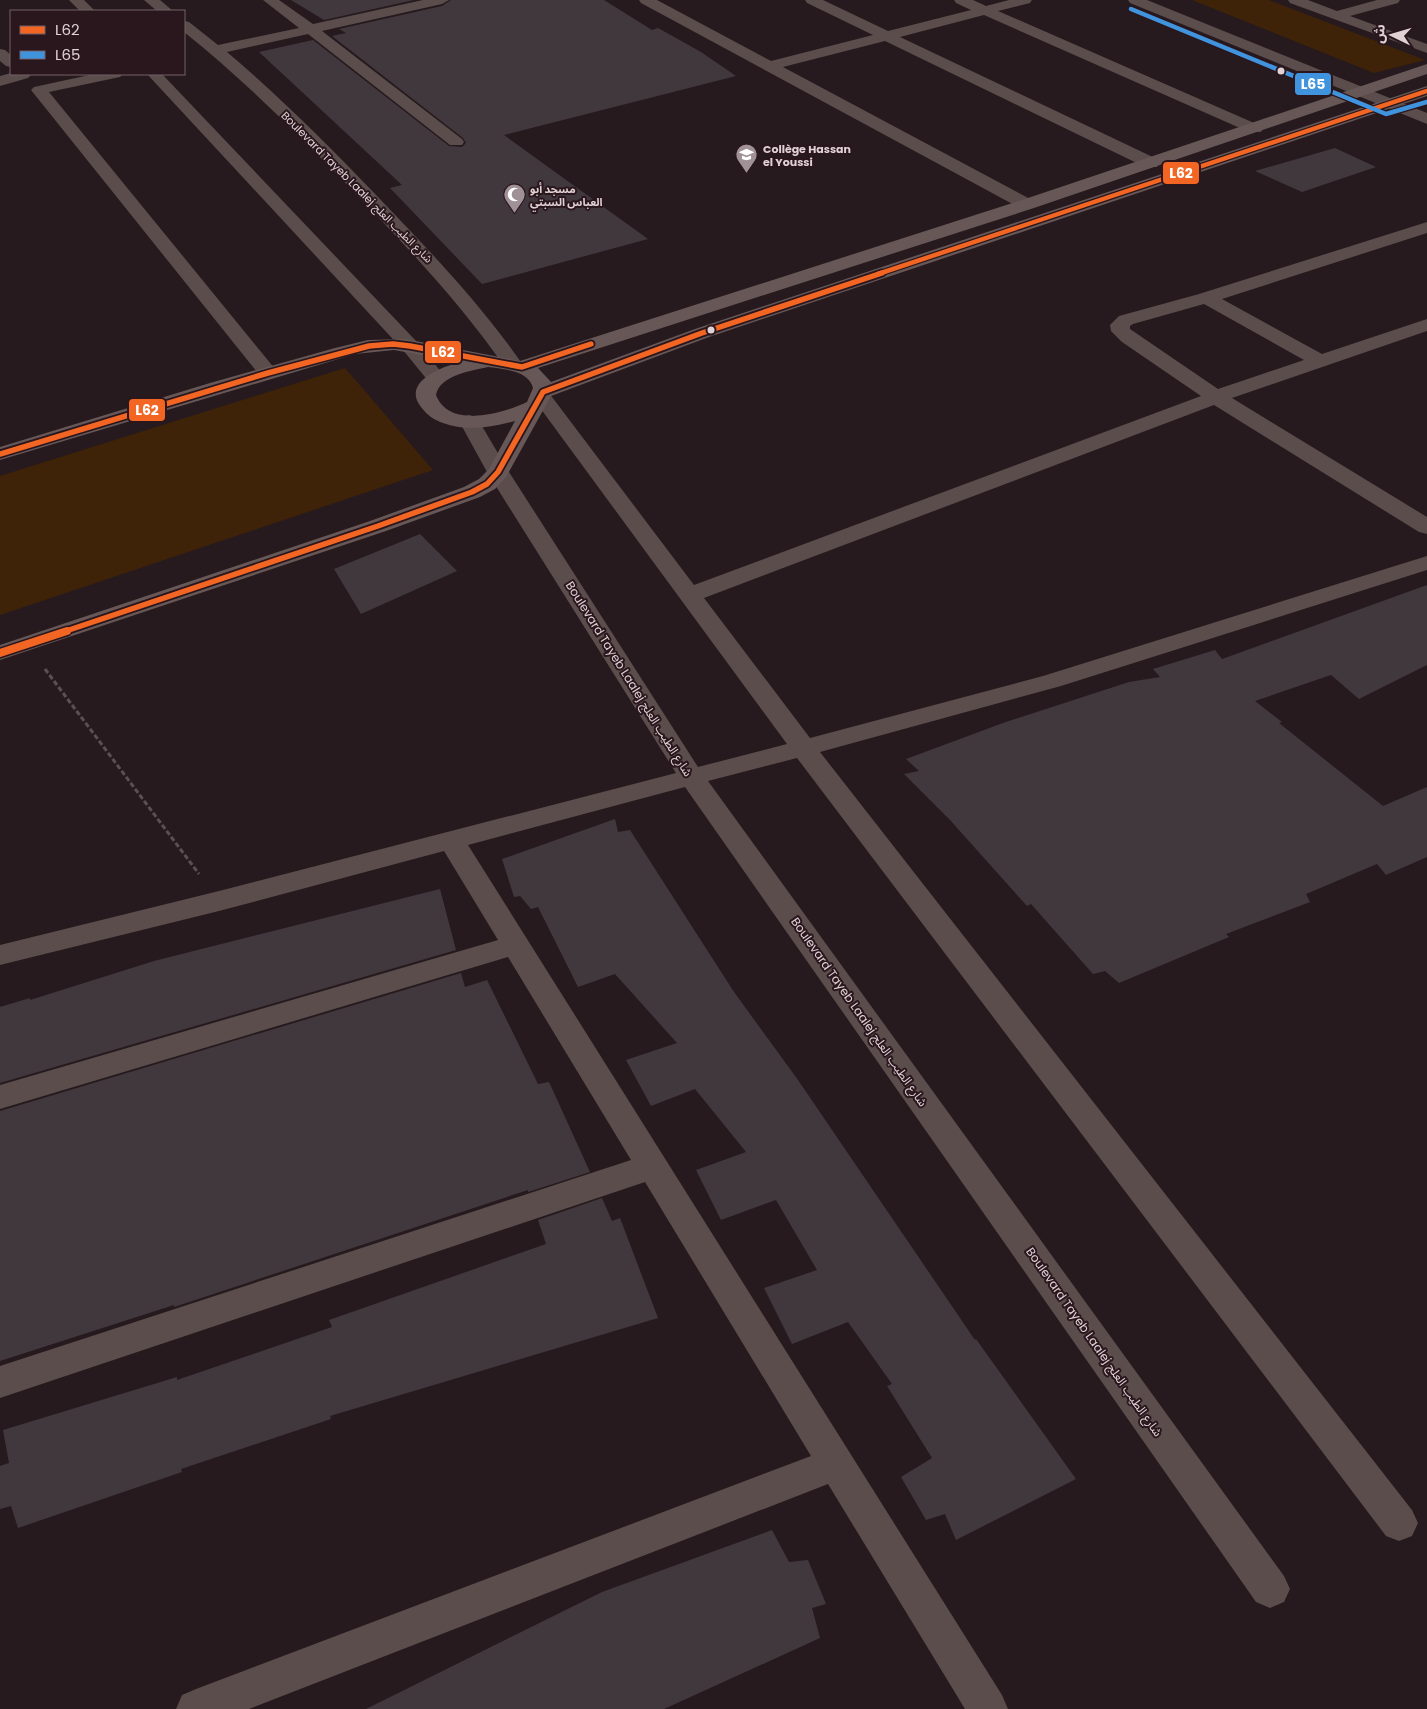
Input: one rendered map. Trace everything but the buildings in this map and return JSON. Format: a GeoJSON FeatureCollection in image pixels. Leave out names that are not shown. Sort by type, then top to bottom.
{"type":"FeatureCollection","features":[{"type":"Feature","properties":{"kind":"street"},"geometry":{"type":"LineString","coordinates":[[76,0],[87,10]]}},
{"type":"Feature","properties":{"kind":"street"},"geometry":{"type":"LineString","coordinates":[[151,0],[165,10]]}},
{"type":"Feature","properties":{"kind":"street"},"geometry":{"type":"LineString","coordinates":[[270,0],[456,142]]}},
{"type":"Feature","properties":{"kind":"street"},"geometry":{"type":"LineString","coordinates":[[217,50],[442,0]]}},
{"type":"Feature","properties":{"kind":"street"},"geometry":{"type":"LineString","coordinates":[[646,0],[1026,204]]}},
{"type":"Feature","properties":{"kind":"street"},"geometry":{"type":"LineString","coordinates":[[812,0],[1151,163]]}},
{"type":"Feature","properties":{"kind":"street"},"geometry":{"type":"LineString","coordinates":[[961,0],[1255,128]]}},
{"type":"Feature","properties":{"kind":"street"},"geometry":{"type":"LineString","coordinates":[[771,66],[1026,0]]}},
{"type":"Feature","properties":{"kind":"street"},"geometry":{"type":"LineString","coordinates":[[1135,0],[1364,84],[1389,104],[1427,119]]}},
{"type":"Feature","properties":{"kind":"street"},"geometry":{"type":"LineString","coordinates":[[1295,0],[1427,49]]}},
{"type":"Feature","properties":{"kind":"street"},"geometry":{"type":"LineString","coordinates":[[1336,16],[1393,0]]}},
{"type":"Feature","properties":{"kind":"street","name":"Boulevard Tayeb Laalej شارع الطيب العلج"},"geometry":{"type":"LineString","coordinates":[[185,26],[217,50],[316,142],[427,258],[495,337],[511,365]]}},
{"type":"Feature","properties":{"kind":"street"},"geometry":{"type":"LineString","coordinates":[[0,53],[10,62]]}},
{"type":"Feature","properties":{"kind":"street"},"geometry":{"type":"LineString","coordinates":[[1423,96],[1389,104],[702,333],[540,398],[522,413],[506,419],[469,421],[452,418],[438,412],[429,405],[426,396],[428,386],[436,378],[449,371],[465,366],[511,365],[680,314],[1151,163],[1255,128],[1364,84],[1384,83],[1427,69]]}},
{"type":"Feature","properties":{"kind":"street"},"geometry":{"type":"LineString","coordinates":[[0,81],[20,75]]}},
{"type":"Feature","properties":{"kind":"street"},"geometry":{"type":"LineString","coordinates":[[24,75],[39,90],[268,373]]}},
{"type":"Feature","properties":{"kind":"street"},"geometry":{"type":"LineString","coordinates":[[39,90],[111,75]]}},
{"type":"Feature","properties":{"kind":"street"},"geometry":{"type":"LineString","coordinates":[[155,75],[410,346],[436,378]]}},
{"type":"Feature","properties":{"kind":"street"},"geometry":{"type":"LineString","coordinates":[[1384,83],[1423,96]]}},
{"type":"Feature","properties":{"kind":"street"},"geometry":{"type":"LineString","coordinates":[[1427,227],[1206,298],[1126,320],[1120,325],[1121,331],[1129,338],[1216,397],[1427,527]]}},
{"type":"Feature","properties":{"kind":"street"},"geometry":{"type":"LineString","coordinates":[[1206,298],[1322,362]]}},
{"type":"Feature","properties":{"kind":"street"},"geometry":{"type":"LineString","coordinates":[[690,595],[1216,397],[1427,325]]}},
{"type":"Feature","properties":{"kind":"street"},"geometry":{"type":"LineString","coordinates":[[0,454],[268,373],[369,346],[393,344],[410,346],[511,365],[539,379],[540,398],[498,472],[487,484],[378,526],[0,653]]}},
{"type":"Feature","properties":{"kind":"street"},"geometry":{"type":"LineString","coordinates":[[540,398],[803,747],[1399,1523]]}},
{"type":"Feature","properties":{"kind":"street","name":"Boulevard Tayeb Laalej شارع الطيب العلج"},"geometry":{"type":"LineString","coordinates":[[469,421],[498,472],[691,776],[1270,1589]]}},
{"type":"Feature","properties":{"kind":"street"},"geometry":{"type":"LineString","coordinates":[[0,955],[219,900],[905,721],[1052,680],[1427,563]]}},
{"type":"Feature","properties":{"kind":"street"},"geometry":{"type":"LineString","coordinates":[[450,839],[988,1709]]}},
{"type":"Feature","properties":{"kind":"street"},"geometry":{"type":"LineString","coordinates":[[0,1097],[516,945]]}},
{"type":"Feature","properties":{"kind":"street"},"geometry":{"type":"LineString","coordinates":[[0,1382],[652,1166]]}},
{"type":"Feature","properties":{"kind":"street"},"geometry":{"type":"LineString","coordinates":[[196,1709],[837,1463]]}},
{"type":"Feature","properties":{"kind":"path"},"geometry":{"type":"LineString","coordinates":[[27,644],[219,900]]}},
{"type":"Feature","properties":{"kind":"shaded area"},"geometry":{"type":"Polygon","coordinates":[[[1192,0],[1269,0],[1425,60],[1374,73],[1192,0]]]}},
{"type":"Feature","properties":{"kind":"shaded area"},"geometry":{"type":"Polygon","coordinates":[[[345,368],[433,470],[0,615],[0,476],[345,368]]]}},
{"type":"Feature","properties":{"kind":"transit line","name":"L65"},"geometry":{"type":"LineString","coordinates":[[1131,9],[1386,114],[1427,102]]}},
{"type":"Feature","properties":{"kind":"transit line","name":"L62"},"geometry":{"type":"LineString","coordinates":[[0,653],[378,526],[472,492],[487,484],[498,472],[543,392],[702,333],[1427,91]]}},
{"type":"Feature","properties":{"kind":"transit line","name":"L62"},"geometry":{"type":"LineString","coordinates":[[0,454],[268,373],[369,346],[393,344],[410,346],[522,367],[591,344]]}},
{"type":"Feature","properties":{"kind":"place","name":"Collège Hassan el Youssi"},"geometry":{"type":"Point","coordinates":[747,174]}},
{"type":"Feature","properties":{"kind":"place","name":"مسجد أبو العباس السبتي"},"geometry":{"type":"Point","coordinates":[514,214]}}]}
